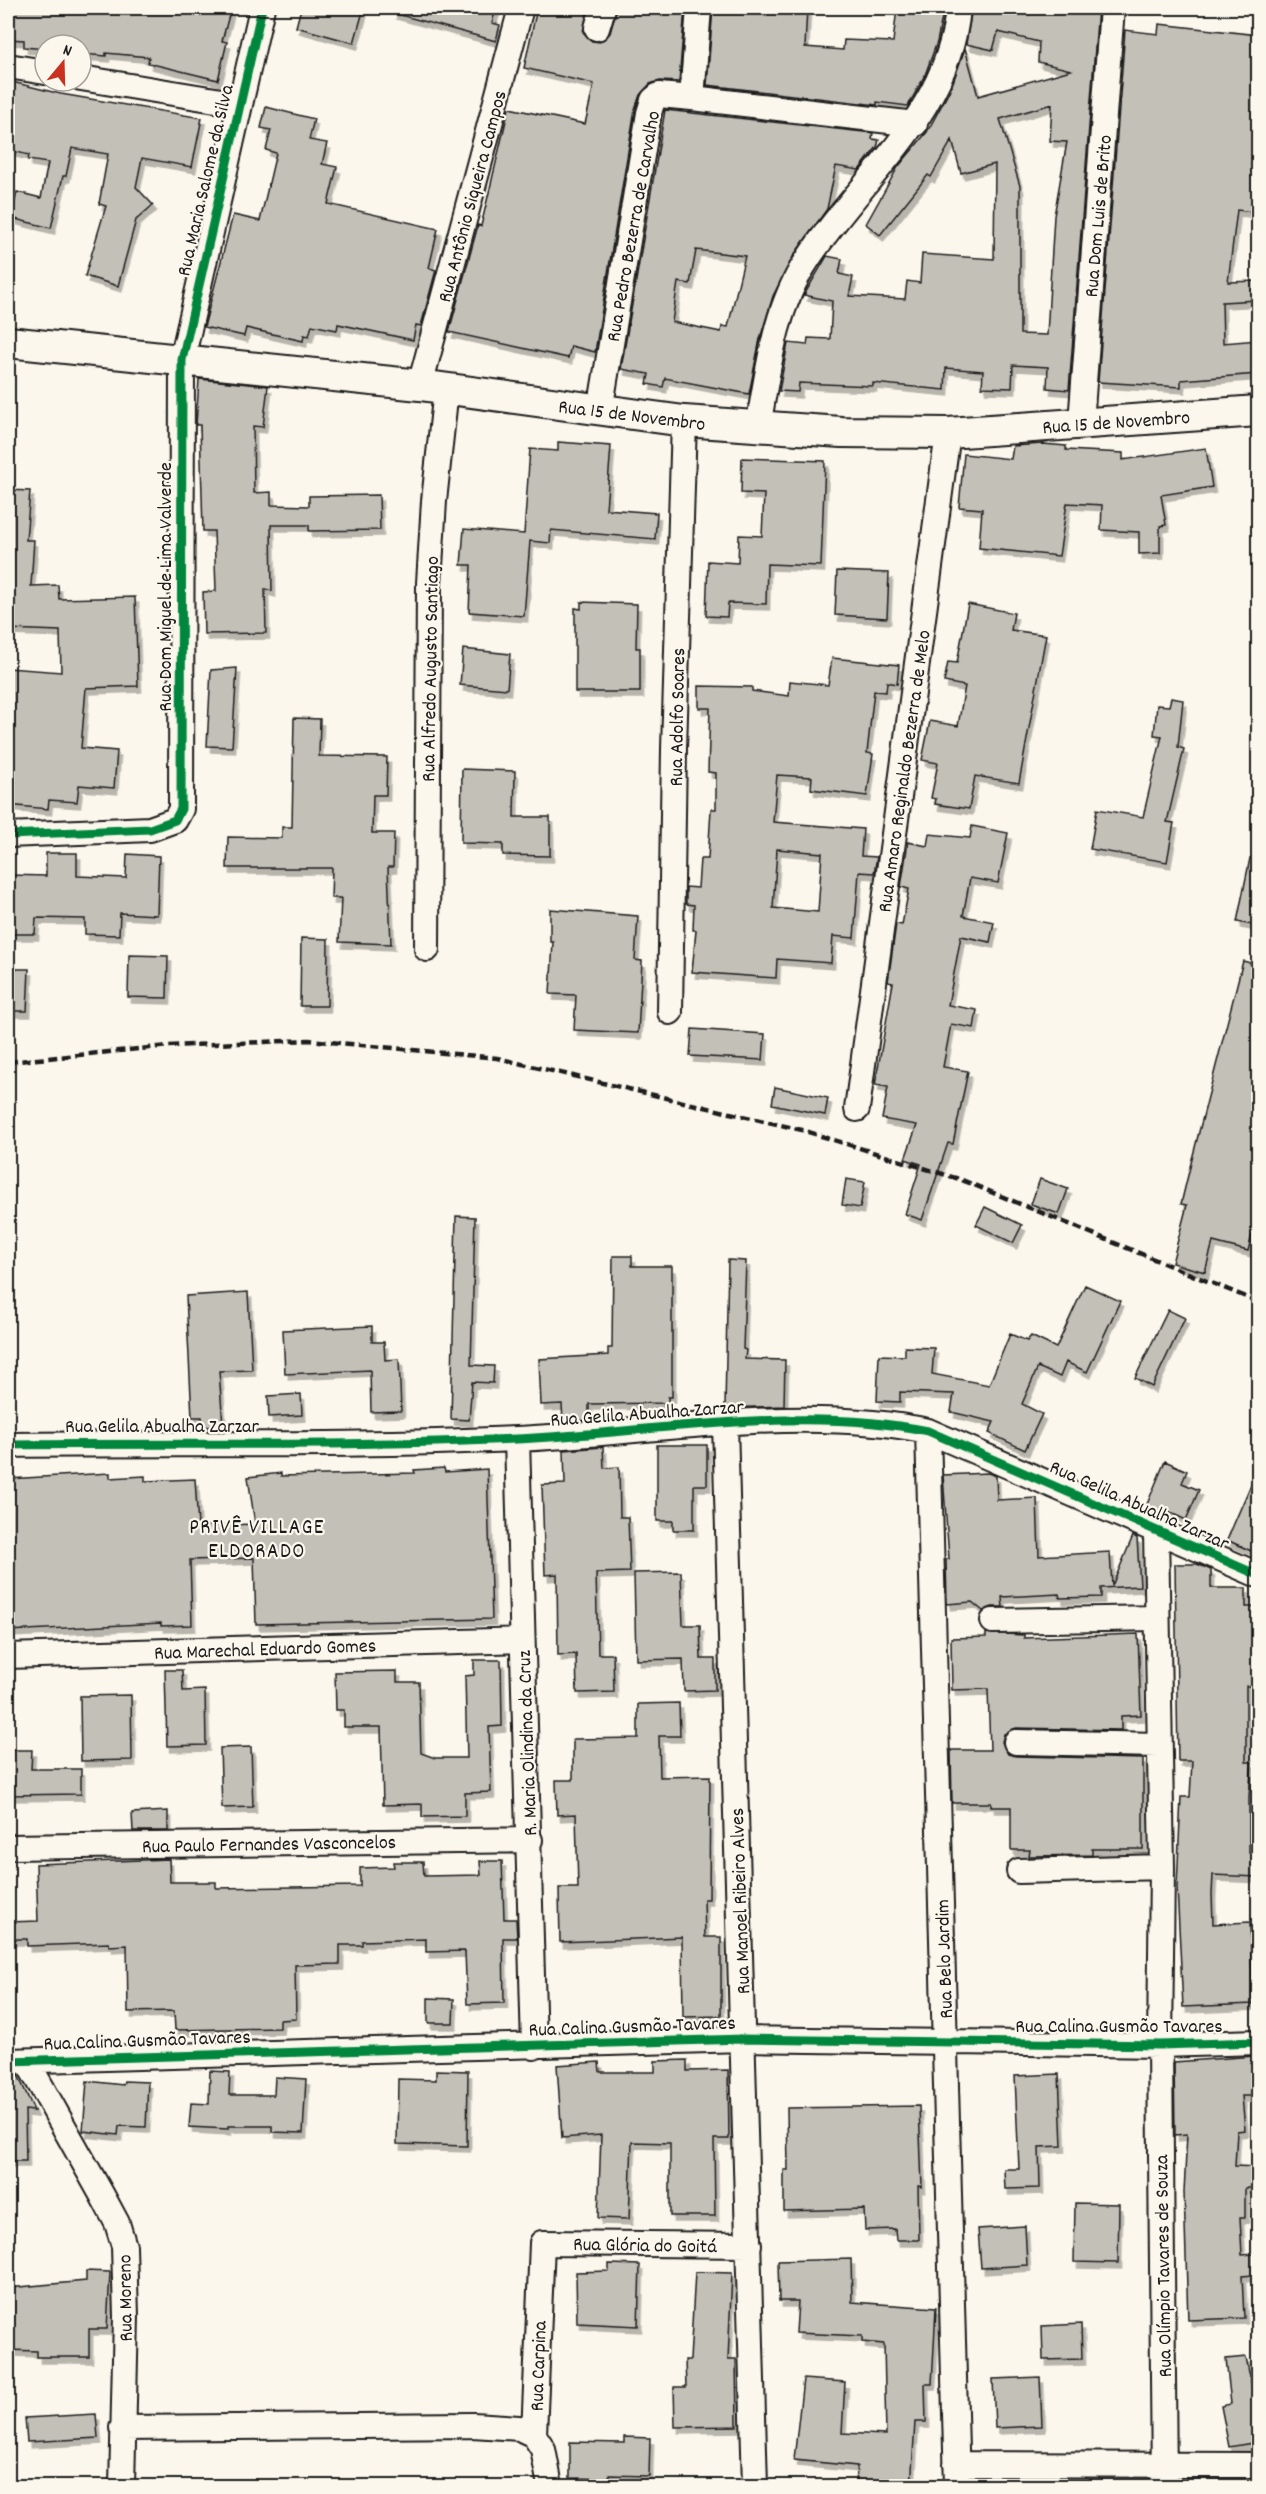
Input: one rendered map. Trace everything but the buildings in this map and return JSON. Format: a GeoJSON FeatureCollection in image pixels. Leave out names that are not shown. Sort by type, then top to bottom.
{"type":"FeatureCollection","features":[{"type":"Feature","properties":{"kind":"main road","name":"Rua 15 de Novembro"},"geometry":{"type":"LineString","coordinates":[[8,342],[433,387],[684,421],[841,432],[948,433],[1258,411]]}},
{"type":"Feature","properties":{"kind":"street","name":"Rua Maria Salome da Silva"},"geometry":{"type":"LineString","coordinates":[[182,360],[262,8]]}},
{"type":"Feature","properties":{"kind":"street","name":"Rua Antônio Siqueira Campos"},"geometry":{"type":"LineString","coordinates":[[433,387],[520,8]]}},
{"type":"Feature","properties":{"kind":"street"},"geometry":{"type":"LineString","coordinates":[[699,8],[692,98],[915,124]]}},
{"type":"Feature","properties":{"kind":"street"},"geometry":{"type":"LineString","coordinates":[[758,427],[772,350],[789,292],[827,231],[915,124],[941,75],[951,46],[958,8]]}},
{"type":"Feature","properties":{"kind":"street","name":"Rua Dom Luis de Brito"},"geometry":{"type":"LineString","coordinates":[[1081,423],[1112,8]]}},
{"type":"Feature","properties":{"kind":"street"},"geometry":{"type":"LineString","coordinates":[[8,66],[33,70]]}},
{"type":"Feature","properties":{"kind":"street"},"geometry":{"type":"LineString","coordinates":[[93,80],[240,104]]}},
{"type":"Feature","properties":{"kind":"street","name":"Rua Pedro Bezerra de Carvalho"},"geometry":{"type":"LineString","coordinates":[[600,411],[649,113],[653,100],[659,95],[692,98]]}},
{"type":"Feature","properties":{"kind":"street","name":"Rua Dom Miguel de Lima Valverde"},"geometry":{"type":"LineString","coordinates":[[8,835],[150,829],[164,826],[180,814],[183,783],[182,360]]}},
{"type":"Feature","properties":{"kind":"street","name":"Rua Alfredo Augusto Santiago"},"geometry":{"type":"LineString","coordinates":[[427,949],[429,583],[434,501],[433,387]]}},
{"type":"Feature","properties":{"kind":"street","name":"Rua Adolfo Soares"},"geometry":{"type":"LineString","coordinates":[[670,1012],[674,749],[684,421]]}},
{"type":"Feature","properties":{"kind":"street","name":"Rua Amaro Reginaldo Bezerra de Melo"},"geometry":{"type":"LineString","coordinates":[[857,1109],[948,433]]}},
{"type":"Feature","properties":{"kind":"street","name":"Rua Gelila Abualha Zarzar"},"geometry":{"type":"LineString","coordinates":[[8,1444],[517,1439],[725,1424],[824,1420],[874,1423],[928,1431],[1258,1575]]}},
{"type":"Feature","properties":{"kind":"street","name":"Rua Manoel Ribeiro Alves"},"geometry":{"type":"LineString","coordinates":[[725,1424],[755,2487]]}},
{"type":"Feature","properties":{"kind":"street","name":"Rua Belo Jardim"},"geometry":{"type":"LineString","coordinates":[[928,1431],[957,2475]]}},
{"type":"Feature","properties":{"kind":"street","name":"R. Maria Olindina da Cruz"},"geometry":{"type":"LineString","coordinates":[[517,1439],[534,2046]]}},
{"type":"Feature","properties":{"kind":"street","name":"Rua Olímpio Tavares de Souza"},"geometry":{"type":"LineString","coordinates":[[1156,1532],[1162,1867],[1160,2045],[1164,2475]]}},
{"type":"Feature","properties":{"kind":"street"},"geometry":{"type":"LineString","coordinates":[[993,1621],[1157,1618]]}},
{"type":"Feature","properties":{"kind":"street","name":"Rua Marechal Eduardo Gomes"},"geometry":{"type":"LineString","coordinates":[[8,1656],[522,1640]]}},
{"type":"Feature","properties":{"kind":"street"},"geometry":{"type":"LineString","coordinates":[[1016,1742],[1159,1745]]}},
{"type":"Feature","properties":{"kind":"street","name":"Rua Paulo Fernandes Vasconcelos"},"geometry":{"type":"LineString","coordinates":[[8,1846],[530,1840]]}},
{"type":"Feature","properties":{"kind":"street"},"geometry":{"type":"LineString","coordinates":[[1020,1871],[1162,1867]]}},
{"type":"Feature","properties":{"kind":"street","name":"Rua Calina Gusmão Tavares"},"geometry":{"type":"LineString","coordinates":[[17,2061],[743,2039],[1160,2045],[1258,2043]]}},
{"type":"Feature","properties":{"kind":"street","name":"Rua Moreno"},"geometry":{"type":"LineString","coordinates":[[17,2061],[102,2194],[122,2237],[126,2316],[122,2487]]}},
{"type":"Feature","properties":{"kind":"street","name":"Rua Glória do Goitá"},"geometry":{"type":"LineString","coordinates":[[542,2243],[749,2245]]}},
{"type":"Feature","properties":{"kind":"street","name":"Rua Carpina"},"geometry":{"type":"LineString","coordinates":[[542,2243],[534,2435],[543,2450],[550,2487]]}},
{"type":"Feature","properties":{"kind":"street"},"geometry":{"type":"LineString","coordinates":[[122,2428],[474,2425],[519,2428],[534,2435]]}},
{"type":"Feature","properties":{"kind":"street"},"geometry":{"type":"LineString","coordinates":[[957,2475],[1164,2475],[1258,2465]]}},
{"type":"Feature","properties":{"kind":"railway"},"geometry":{"type":"LineString","coordinates":[[8,1062],[169,1046],[309,1040],[497,1058],[802,1130],[962,1180],[1258,1302]]}},
{"type":"Feature","properties":{"kind":"cycle path"},"geometry":{"type":"LineString","coordinates":[[8,835],[150,829],[175,820],[181,809],[182,360],[262,8]]}},
{"type":"Feature","properties":{"kind":"cycle path"},"geometry":{"type":"LineString","coordinates":[[8,1445],[326,1444],[454,1441],[567,1436],[776,1420],[879,1423],[928,1431],[1258,1575]]}},
{"type":"Feature","properties":{"kind":"cycle path"},"geometry":{"type":"LineString","coordinates":[[8,2061],[743,2039],[1160,2045],[1258,2042]]}},
{"type":"Feature","properties":{"kind":"district","name":"PRIVÊ VILLAGE ELDORADO"},"geometry":{"type":"Point","coordinates":[257,1538]}}]}
